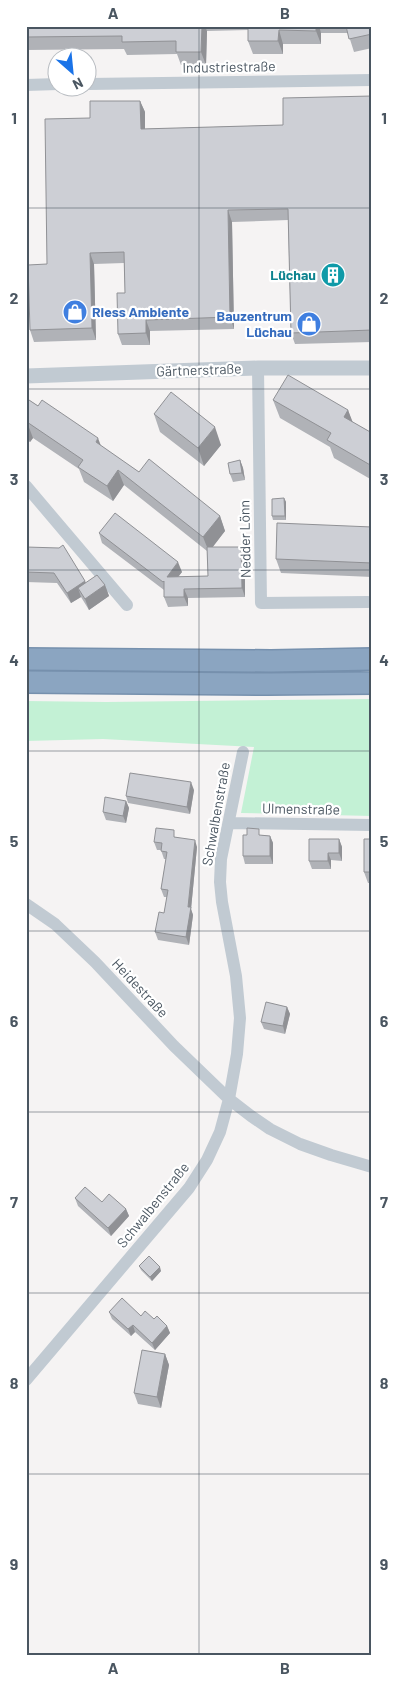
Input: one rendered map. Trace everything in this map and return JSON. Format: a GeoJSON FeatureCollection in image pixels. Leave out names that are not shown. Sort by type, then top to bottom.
{"type":"FeatureCollection","features":[{"type":"Feature","properties":{"kind":"highway"},"geometry":{"type":"LineString","coordinates":[[26,659],[271,661],[372,659]]}},
{"type":"Feature","properties":{"kind":"highway"},"geometry":{"type":"LineString","coordinates":[[26,682],[372,683]]}},
{"type":"Feature","properties":{"kind":"street","name":"Industriestraße"},"geometry":{"type":"LineString","coordinates":[[98,84],[372,80]]}},
{"type":"Feature","properties":{"kind":"street"},"geometry":{"type":"LineString","coordinates":[[26,85],[48,84]]}},
{"type":"Feature","properties":{"kind":"street","name":"Gärtnerstraße"},"geometry":{"type":"LineString","coordinates":[[26,376],[258,368],[372,368]]}},
{"type":"Feature","properties":{"kind":"street","name":"Nedder Lönn"},"geometry":{"type":"LineString","coordinates":[[258,368],[261,603],[368,602]]}},
{"type":"Feature","properties":{"kind":"street"},"geometry":{"type":"LineString","coordinates":[[26,486],[127,605]]}},
{"type":"Feature","properties":{"kind":"street","name":"Schwalbenstraße"},"geometry":{"type":"LineString","coordinates":[[26,1380],[189,1188],[207,1160],[220,1132],[237,1054],[240,1018],[236,976],[222,902],[220,882],[221,859],[243,752]]}},
{"type":"Feature","properties":{"kind":"street","name":"Ulmenstraße"},"geometry":{"type":"LineString","coordinates":[[229,823],[372,825]]}},
{"type":"Feature","properties":{"kind":"street","name":"Heidestraße"},"geometry":{"type":"LineString","coordinates":[[26,904],[56,924],[228,1099],[270,1129],[300,1144],[372,1167]]}},
{"type":"Feature","properties":{"kind":"green space"},"geometry":{"type":"Polygon","coordinates":[[[372,699],[372,816],[241,813],[254,747],[103,739],[26,741],[26,701],[372,699]]]}},
{"type":"Feature","properties":{"kind":"building"},"geometry":{"type":"Polygon","coordinates":[[[26,26],[202,26],[201,52],[176,52],[176,41],[122,42],[122,36],[26,37],[26,26]]]}},
{"type":"Feature","properties":{"kind":"building"},"geometry":{"type":"Polygon","coordinates":[[[248,26],[316,26],[316,31],[279,30],[278,41],[248,41],[248,26]]]}},
{"type":"Feature","properties":{"kind":"building"},"geometry":{"type":"Polygon","coordinates":[[[346,26],[372,26],[372,34],[349,39],[346,26]]]}},
{"type":"Feature","properties":{"kind":"building"},"geometry":{"type":"Polygon","coordinates":[[[372,96],[372,330],[291,333],[288,209],[228,210],[230,317],[146,320],[146,333],[118,334],[117,293],[125,293],[124,252],[90,253],[92,328],[30,330],[28,265],[47,264],[45,119],[90,118],[90,101],[140,101],[141,129],[283,125],[283,98],[372,96]]]}},
{"type":"Feature","properties":{"kind":"building"},"geometry":{"type":"Polygon","coordinates":[[[288,375],[348,410],[344,417],[372,433],[372,466],[327,440],[331,433],[273,400],[288,375]]]}},
{"type":"Feature","properties":{"kind":"building"},"geometry":{"type":"Polygon","coordinates":[[[171,392],[215,427],[198,448],[154,414],[171,392]]]}},
{"type":"Feature","properties":{"kind":"building"},"geometry":{"type":"Polygon","coordinates":[[[26,398],[38,406],[42,400],[98,438],[96,442],[139,472],[149,459],[220,516],[203,537],[118,470],[107,486],[78,467],[83,460],[27,422],[26,424],[26,398]]]}},
{"type":"Feature","properties":{"kind":"building"},"geometry":{"type":"Polygon","coordinates":[[[240,460],[242,473],[230,474],[228,463],[240,460]]]}},
{"type":"Feature","properties":{"kind":"building"},"geometry":{"type":"Polygon","coordinates":[[[284,498],[285,516],[272,516],[272,499],[284,498]]]}},
{"type":"Feature","properties":{"kind":"building"},"geometry":{"type":"Polygon","coordinates":[[[115,513],[178,562],[167,577],[208,576],[207,547],[241,547],[242,588],[184,589],[184,597],[164,597],[164,581],[99,533],[115,513]]]}},
{"type":"Feature","properties":{"kind":"building"},"geometry":{"type":"Polygon","coordinates":[[[277,523],[372,527],[372,563],[276,559],[277,523]]]}},
{"type":"Feature","properties":{"kind":"building"},"geometry":{"type":"Polygon","coordinates":[[[63,545],[85,581],[67,593],[54,573],[26,572],[26,547],[59,548],[63,545]]]}},
{"type":"Feature","properties":{"kind":"building"},"geometry":{"type":"Polygon","coordinates":[[[97,575],[105,585],[85,599],[78,588],[97,575]]]}},
{"type":"Feature","properties":{"kind":"building"},"geometry":{"type":"Polygon","coordinates":[[[130,773],[191,782],[187,807],[126,796],[130,773]]]}},
{"type":"Feature","properties":{"kind":"building"},"geometry":{"type":"Polygon","coordinates":[[[105,797],[126,801],[123,816],[103,812],[105,797]]]}},
{"type":"Feature","properties":{"kind":"building"},"geometry":{"type":"Polygon","coordinates":[[[156,828],[174,830],[174,837],[195,840],[188,907],[191,907],[186,937],[155,932],[159,912],[164,913],[168,890],[161,889],[167,852],[161,851],[162,843],[154,842],[156,828]]]}},
{"type":"Feature","properties":{"kind":"building"},"geometry":{"type":"Polygon","coordinates":[[[247,828],[259,829],[259,835],[270,836],[270,856],[243,856],[243,835],[247,835],[247,828]]]}},
{"type":"Feature","properties":{"kind":"building"},"geometry":{"type":"Polygon","coordinates":[[[309,839],[339,839],[339,853],[328,853],[328,861],[309,861],[309,839]]]}},
{"type":"Feature","properties":{"kind":"building"},"geometry":{"type":"Polygon","coordinates":[[[364,839],[372,839],[372,872],[364,872],[364,839]]]}},
{"type":"Feature","properties":{"kind":"building"},"geometry":{"type":"Polygon","coordinates":[[[266,1002],[287,1007],[283,1026],[261,1022],[266,1002]]]}},
{"type":"Feature","properties":{"kind":"building"},"geometry":{"type":"Polygon","coordinates":[[[85,1187],[102,1202],[109,1194],[126,1209],[108,1228],[75,1198],[85,1187]]]}},
{"type":"Feature","properties":{"kind":"building"},"geometry":{"type":"Polygon","coordinates":[[[149,1256],[160,1267],[150,1277],[139,1266],[149,1256]]]}},
{"type":"Feature","properties":{"kind":"building"},"geometry":{"type":"Polygon","coordinates":[[[122,1298],[141,1316],[145,1311],[154,1319],[157,1316],[167,1326],[152,1343],[133,1325],[128,1329],[109,1312],[122,1298]]]}},
{"type":"Feature","properties":{"kind":"building"},"geometry":{"type":"Polygon","coordinates":[[[142,1350],[165,1354],[157,1397],[134,1393],[142,1350]]]}},
{"type":"Feature","properties":{"kind":"place","name":"Lüchau"},"geometry":{"type":"Point","coordinates":[333,275]}},
{"type":"Feature","properties":{"kind":"place","name":"Riess Ambiente"},"geometry":{"type":"Point","coordinates":[75,312]}},
{"type":"Feature","properties":{"kind":"place","name":"Bauzentrum Lüchau"},"geometry":{"type":"Point","coordinates":[309,324]}}]}
